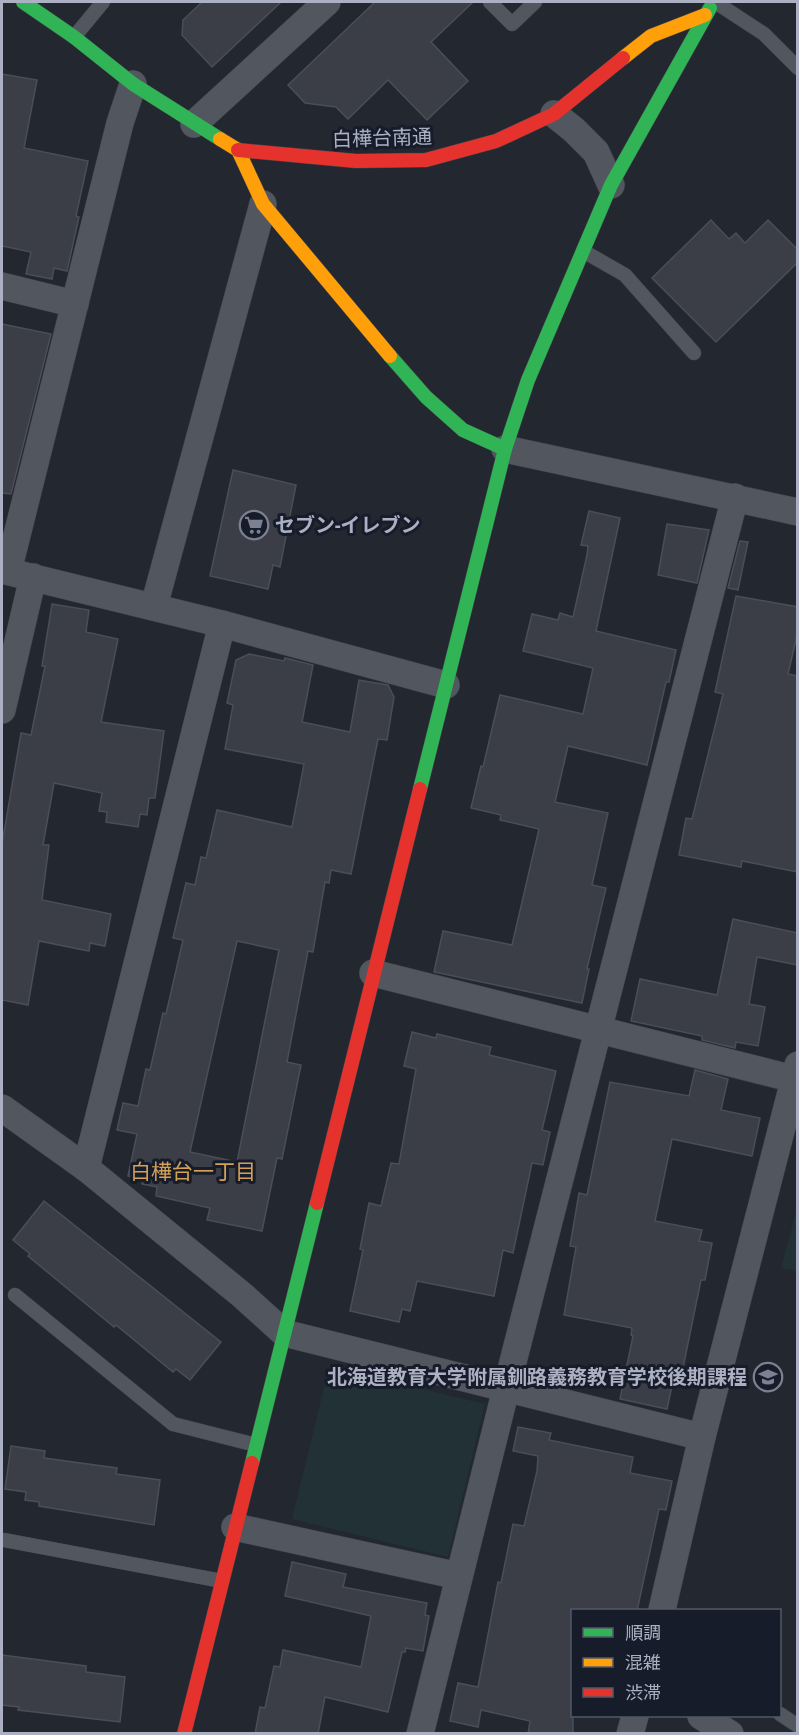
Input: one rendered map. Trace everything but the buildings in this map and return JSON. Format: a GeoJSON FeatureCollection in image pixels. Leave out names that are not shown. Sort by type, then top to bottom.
{"type":"FeatureCollection","features":[{"type":"Feature","properties":{"kind":"street"},"geometry":{"type":"LineString","coordinates":[[23,2],[74,37],[133,84],[238,150],[263,204],[328,284],[426,397],[463,430],[505,449],[798,512]]}},
{"type":"Feature","properties":{"kind":"street"},"geometry":{"type":"LineString","coordinates":[[194,124],[327,2]]}},
{"type":"Feature","properties":{"kind":"street"},"geometry":{"type":"LineString","coordinates":[[184,1734],[505,449],[528,380],[611,185],[713,5]]}},
{"type":"Feature","properties":{"kind":"street","name":"白樺台南通"},"geometry":{"type":"LineString","coordinates":[[238,150],[356,161],[426,160],[496,141],[554,114],[651,36],[713,5]]}},
{"type":"Feature","properties":{"kind":"street"},"geometry":{"type":"LineString","coordinates":[[2,710],[14,573],[75,304],[120,123],[133,84]]}},
{"type":"Feature","properties":{"kind":"street"},"geometry":{"type":"LineString","coordinates":[[554,114],[596,152],[611,185]]}},
{"type":"Feature","properties":{"kind":"street"},"geometry":{"type":"LineString","coordinates":[[154,606],[263,204]]}},
{"type":"Feature","properties":{"kind":"street"},"geometry":{"type":"LineString","coordinates":[[2,286],[75,304]]}},
{"type":"Feature","properties":{"kind":"street"},"geometry":{"type":"LineString","coordinates":[[420,1734],[735,497]]}},
{"type":"Feature","properties":{"kind":"street"},"geometry":{"type":"LineString","coordinates":[[14,573],[154,606],[446,685]]}},
{"type":"Feature","properties":{"kind":"street"},"geometry":{"type":"LineString","coordinates":[[86,1168],[222,624]]}},
{"type":"Feature","properties":{"kind":"street"},"geometry":{"type":"LineString","coordinates":[[373,973],[599,1028],[796,1072],[702,1437],[663,1609]]}},
{"type":"Feature","properties":{"kind":"street"},"geometry":{"type":"LineString","coordinates":[[2,1108],[86,1168],[242,1295],[284,1333],[702,1437]]}},
{"type":"Feature","properties":{"kind":"street"},"geometry":{"type":"LineString","coordinates":[[235,1527],[459,1576]]}},
{"type":"Feature","properties":{"kind":"street"},"geometry":{"type":"LineString","coordinates":[[630,1734],[635,1717]]}},
{"type":"Feature","properties":{"kind":"street"},"geometry":{"type":"LineString","coordinates":[[703,1717],[730,1734]]}},
{"type":"Feature","properties":{"kind":"lane"},"geometry":{"type":"LineString","coordinates":[[74,37],[103,2]]}},
{"type":"Feature","properties":{"kind":"lane"},"geometry":{"type":"LineString","coordinates":[[490,2],[512,24],[535,2]]}},
{"type":"Feature","properties":{"kind":"lane"},"geometry":{"type":"LineString","coordinates":[[713,5],[764,34],[798,68]]}},
{"type":"Feature","properties":{"kind":"lane"},"geometry":{"type":"LineString","coordinates":[[583,251],[625,275],[694,353]]}},
{"type":"Feature","properties":{"kind":"lane"},"geometry":{"type":"LineString","coordinates":[[15,1295],[173,1424],[256,1445]]}},
{"type":"Feature","properties":{"kind":"lane"},"geometry":{"type":"LineString","coordinates":[[4,1540],[222,1581]]}},
{"type":"Feature","properties":{"kind":"lane"},"geometry":{"type":"LineString","coordinates":[[781,1715],[798,1726]]}},
{"type":"Feature","properties":{"kind":"shaded area"},"geometry":{"type":"Polygon","coordinates":[[[797,1209],[797,1271],[781,1268],[797,1209]]]}},
{"type":"Feature","properties":{"kind":"shaded area"},"geometry":{"type":"Polygon","coordinates":[[[329,1367],[485,1404],[448,1557],[292,1519],[329,1367]]]}},
{"type":"Feature","properties":{"kind":"traffic: fast"},"geometry":{"type":"LineString","coordinates":[[23,2],[74,37],[133,84],[220,139]]}},
{"type":"Feature","properties":{"kind":"traffic: fast"},"geometry":{"type":"LineString","coordinates":[[505,449],[528,380],[611,185],[710,8]]}},
{"type":"Feature","properties":{"kind":"traffic: fast"},"geometry":{"type":"LineString","coordinates":[[390,356],[426,397],[463,430],[505,449],[420,789]]}},
{"type":"Feature","properties":{"kind":"traffic: fast"},"geometry":{"type":"LineString","coordinates":[[252,1463],[317,1203]]}},
{"type":"Feature","properties":{"kind":"traffic: slow"},"geometry":{"type":"LineString","coordinates":[[623,58],[651,36],[705,15]]}},
{"type":"Feature","properties":{"kind":"traffic: slow"},"geometry":{"type":"LineString","coordinates":[[220,139],[238,150],[263,204],[390,356]]}},
{"type":"Feature","properties":{"kind":"traffic: jam"},"geometry":{"type":"LineString","coordinates":[[238,150],[356,161],[426,160],[496,141],[554,114],[623,58]]}},
{"type":"Feature","properties":{"kind":"traffic: jam"},"geometry":{"type":"LineString","coordinates":[[317,1203],[420,789]]}},
{"type":"Feature","properties":{"kind":"traffic: jam"},"geometry":{"type":"LineString","coordinates":[[184,1734],[252,1463]]}},
{"type":"Feature","properties":{"kind":"place","name":"セブン-イレブン"},"geometry":{"type":"Point","coordinates":[254,525]}},
{"type":"Feature","properties":{"kind":"place","name":"北海道教育大学附属釧路義務教育学校後期課程"},"geometry":{"type":"Point","coordinates":[768,1377]}},
{"type":"Feature","properties":{"kind":"district","name":"白樺台一丁目"},"geometry":{"type":"Point","coordinates":[193,1172]}}]}
